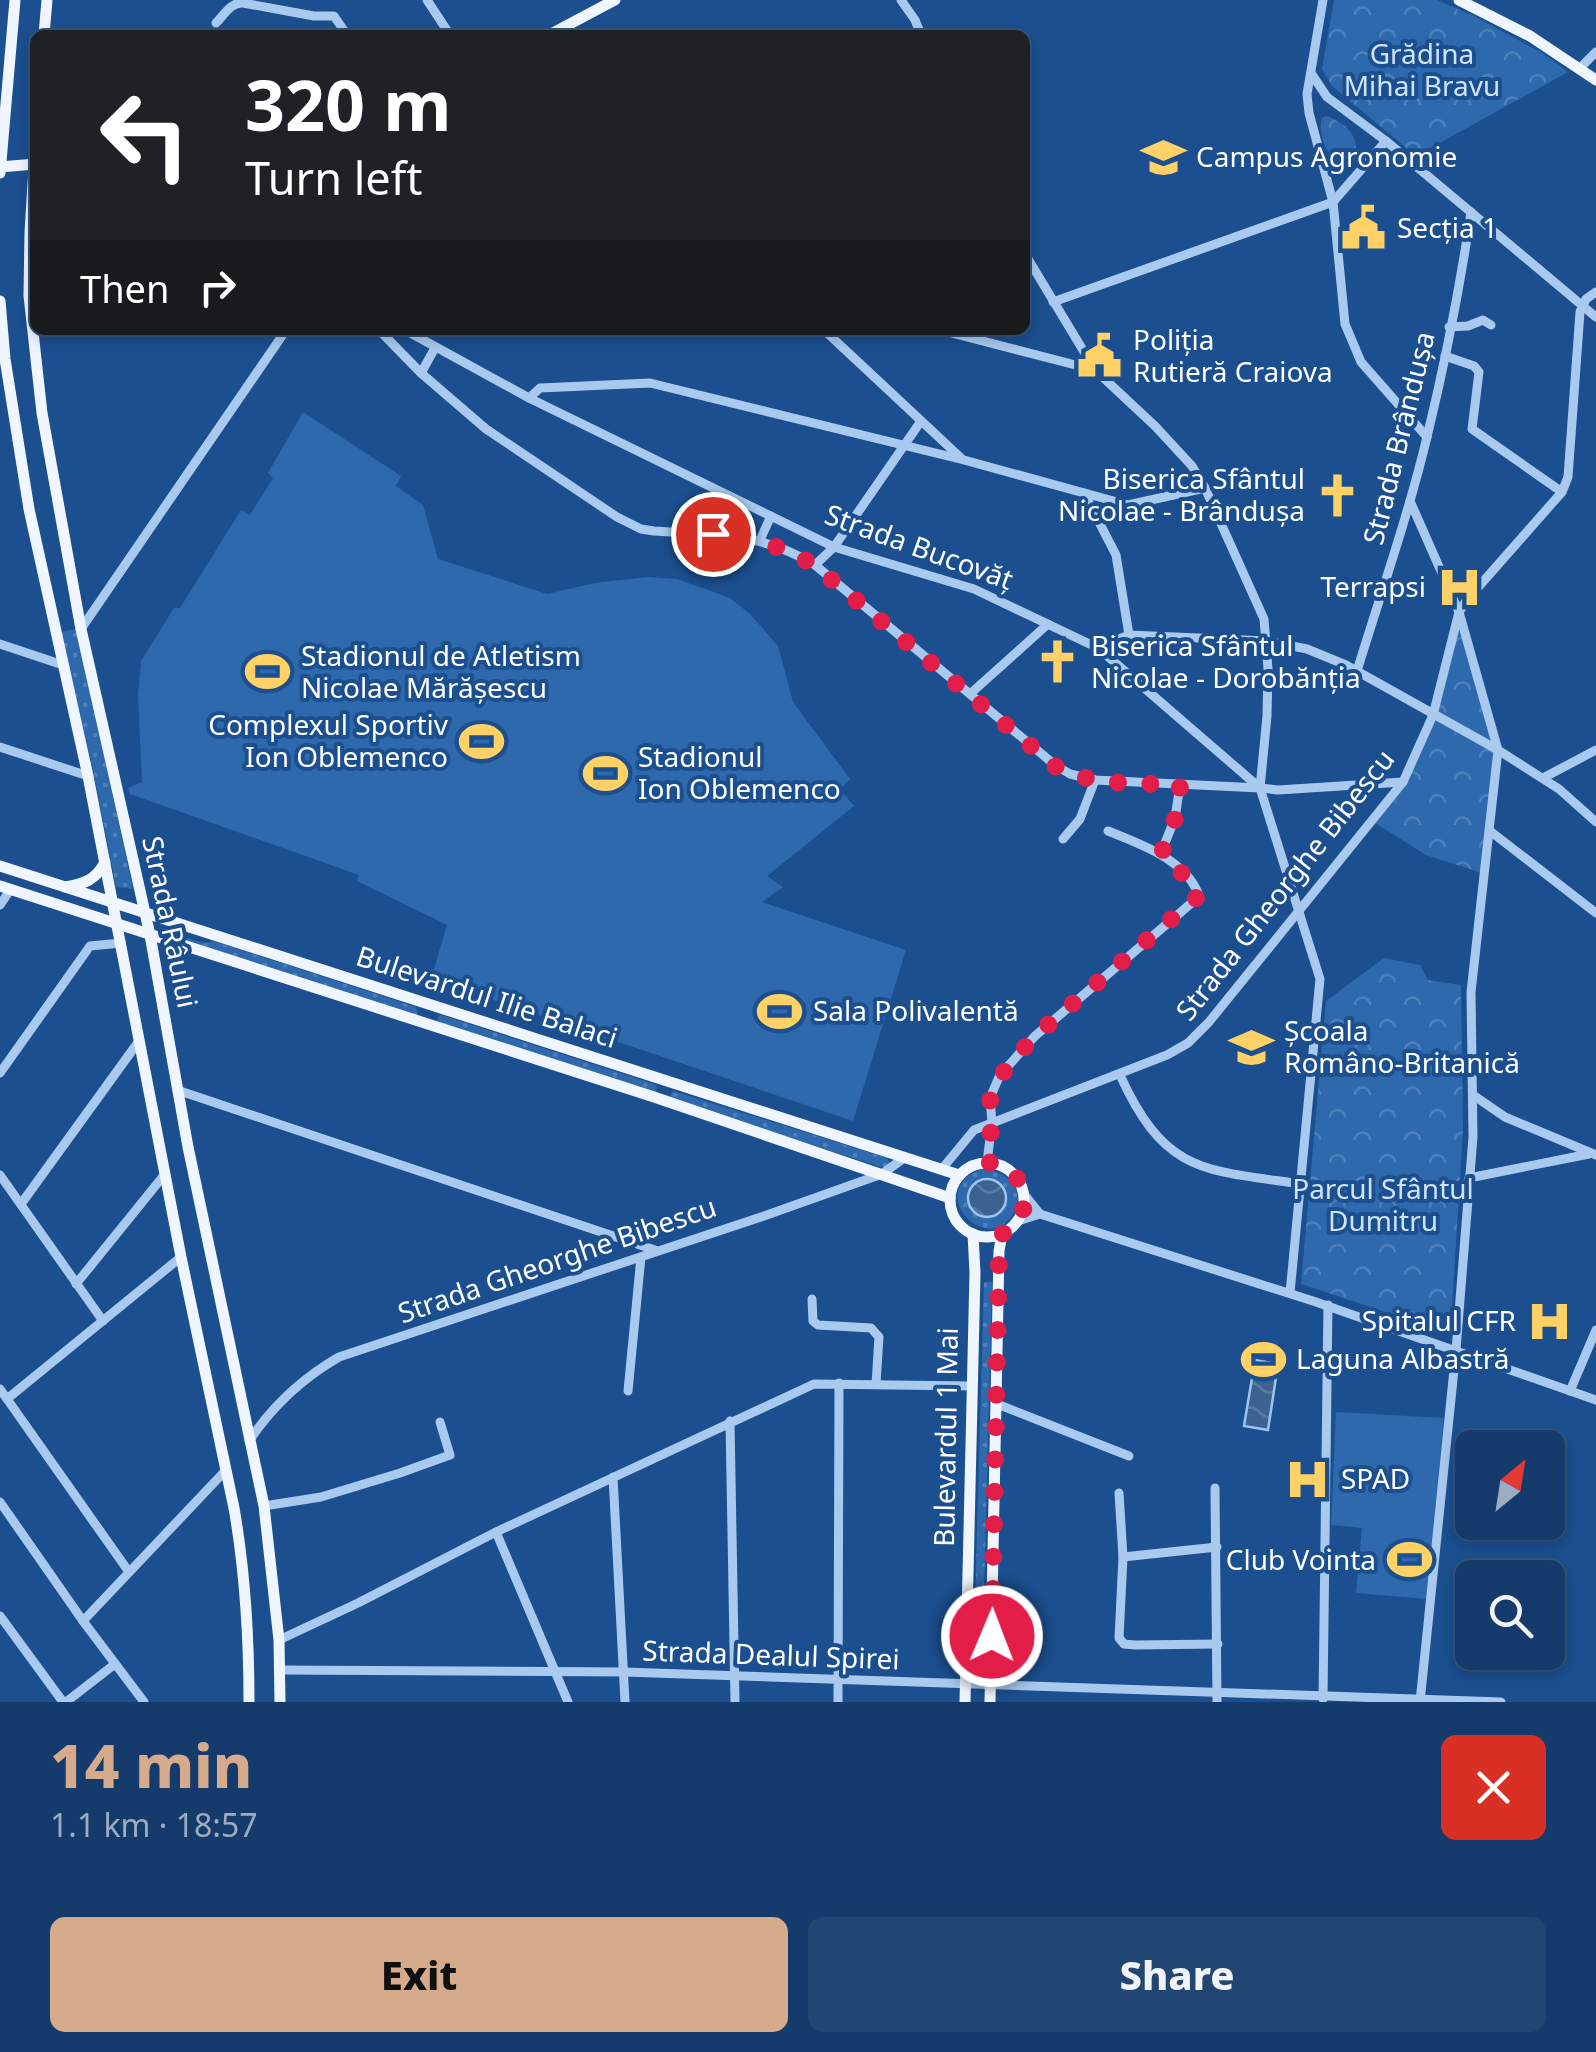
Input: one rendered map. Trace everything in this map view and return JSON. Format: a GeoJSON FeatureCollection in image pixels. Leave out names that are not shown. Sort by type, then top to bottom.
{"type":"FeatureCollection","features":[{"type":"Feature","properties":{"kind":"main road"},"geometry":{"type":"LineString","coordinates":[[14,0],[0,169],[30,165]]}},
{"type":"Feature","properties":{"kind":"main road"},"geometry":{"type":"LineString","coordinates":[[44,30],[47,0]]}},
{"type":"Feature","properties":{"kind":"main road"},"geometry":{"type":"LineString","coordinates":[[558,30],[615,0]]}},
{"type":"Feature","properties":{"kind":"main road"},"geometry":{"type":"LineString","coordinates":[[1459,0],[1530,36],[1596,80]]}},
{"type":"Feature","properties":{"kind":"main road","name":"Strada Râului"},"geometry":{"type":"LineString","coordinates":[[30,229],[30,292]]}},
{"type":"Feature","properties":{"kind":"main road","name":"Strada Râului"},"geometry":{"type":"LineString","coordinates":[[0,301],[26,492],[88,776],[238,1534],[249,1702]]}},
{"type":"Feature","properties":{"kind":"main road","name":"Strada Râului"},"geometry":{"type":"LineString","coordinates":[[33,335],[42,414],[81,629],[150,935],[177,1090],[264,1506],[279,1640],[280,1702]]}},
{"type":"Feature","properties":{"kind":"main road"},"geometry":{"type":"LineString","coordinates":[[64,888],[90,881],[105,862]]}},
{"type":"Feature","properties":{"kind":"main road","name":"Bulevardul Ilie Balaci"},"geometry":{"type":"LineString","coordinates":[[0,866],[958,1176]]}},
{"type":"Feature","properties":{"kind":"main road","name":"Bulevardul Ilie Balaci"},"geometry":{"type":"LineString","coordinates":[[5,888],[654,1096],[950,1198]]}},
{"type":"Feature","properties":{"kind":"main road"},"geometry":{"type":"LineString","coordinates":[[155,964],[167,951],[182,945]]}},
{"type":"Feature","properties":{"kind":"main road"},"geometry":{"type":"LineString","coordinates":[[896,1178],[904,1158]]}},
{"type":"Feature","properties":{"kind":"main road"},"geometry":{"type":"LineString","coordinates":[[987,1162],[1008,1168],[1016,1175],[1024,1194],[1018,1220],[1002,1234],[987,1237],[973,1234],[958,1223],[950,1198],[958,1176],[987,1162]]}},
{"type":"Feature","properties":{"kind":"main road","name":"Bulevardul 1 Mai"},"geometry":{"type":"LineString","coordinates":[[965,1702],[976,1273],[973,1234]]}},
{"type":"Feature","properties":{"kind":"main road","name":"Bulevardul 1 Mai"},"geometry":{"type":"LineString","coordinates":[[990,1702],[1002,1234]]}},
{"type":"Feature","properties":{"kind":"street"},"geometry":{"type":"LineString","coordinates":[[427,0],[447,30]]}},
{"type":"Feature","properties":{"kind":"street"},"geometry":{"type":"LineString","coordinates":[[901,0],[919,30]]}},
{"type":"Feature","properties":{"kind":"street"},"geometry":{"type":"LineString","coordinates":[[1323,0],[1307,94],[1333,202],[1345,324],[1360,362],[1427,437]]}},
{"type":"Feature","properties":{"kind":"street"},"geometry":{"type":"LineString","coordinates":[[216,23],[238,2],[334,16],[344,30]]}},
{"type":"Feature","properties":{"kind":"street"},"geometry":{"type":"LineString","coordinates":[[1580,68],[1596,52]]}},
{"type":"Feature","properties":{"kind":"street"},"geometry":{"type":"LineString","coordinates":[[1310,70],[1328,97],[1596,318]]}},
{"type":"Feature","properties":{"kind":"street"},"geometry":{"type":"LineString","coordinates":[[1053,302],[1333,202],[1386,141]]}},
{"type":"Feature","properties":{"kind":"street","name":"Strada Brândușa"},"geometry":{"type":"LineString","coordinates":[[1357,671],[1427,437],[1470,212]]}},
{"type":"Feature","properties":{"kind":"street"},"geometry":{"type":"LineString","coordinates":[[1030,263],[1095,370],[1192,466],[1206,488],[1264,619],[1267,716],[1260,788],[1320,979],[1290,1293]]}},
{"type":"Feature","properties":{"kind":"street"},"geometry":{"type":"LineString","coordinates":[[1460,612],[1562,492],[1568,477],[1582,306],[1596,292]]}},
{"type":"Feature","properties":{"kind":"street"},"geometry":{"type":"LineString","coordinates":[[1450,327],[1483,320],[1490,326]]}},
{"type":"Feature","properties":{"kind":"street"},"geometry":{"type":"LineString","coordinates":[[81,629],[283,335]]}},
{"type":"Feature","properties":{"kind":"street"},"geometry":{"type":"LineString","coordinates":[[384,335],[421,373],[486,428],[632,525],[654,531],[743,536],[798,555],[1055,766],[1070,774],[1095,780],[1278,790],[1402,782]]}},
{"type":"Feature","properties":{"kind":"street","name":"Strada Bucovăț"},"geometry":{"type":"LineString","coordinates":[[413,335],[530,398],[834,547],[974,588],[1098,648],[1260,788]]}},
{"type":"Feature","properties":{"kind":"street"},"geometry":{"type":"LineString","coordinates":[[829,335],[964,460]]}},
{"type":"Feature","properties":{"kind":"street"},"geometry":{"type":"LineString","coordinates":[[959,335],[1095,370]]}},
{"type":"Feature","properties":{"kind":"street"},"geometry":{"type":"LineString","coordinates":[[421,373],[435,348]]}},
{"type":"Feature","properties":{"kind":"street"},"geometry":{"type":"LineString","coordinates":[[1445,356],[1474,366],[1479,372],[1472,429],[1562,492]]}},
{"type":"Feature","properties":{"kind":"street"},"geometry":{"type":"LineString","coordinates":[[530,398],[540,388],[650,383],[964,460],[1128,505],[1206,488]]}},
{"type":"Feature","properties":{"kind":"street"},"geometry":{"type":"LineString","coordinates":[[815,566],[834,547],[921,421]]}},
{"type":"Feature","properties":{"kind":"street"},"geometry":{"type":"LineString","coordinates":[[1084,494],[1116,555],[1129,635]]}},
{"type":"Feature","properties":{"kind":"street"},"geometry":{"type":"LineString","coordinates":[[1410,501],[1460,612],[1498,750],[1471,992],[1473,1137],[1456,1350],[1420,1701]]}},
{"type":"Feature","properties":{"kind":"street"},"geometry":{"type":"LineString","coordinates":[[760,540],[771,516]]}},
{"type":"Feature","properties":{"kind":"street","name":"Strada Gheorghe Bibescu"},"geometry":{"type":"LineString","coordinates":[[941,1170],[974,1130],[1167,1056],[1210,1022],[1402,782],[1433,715],[1460,612]]}},
{"type":"Feature","properties":{"kind":"street"},"geometry":{"type":"LineString","coordinates":[[970,694],[1048,624]]}},
{"type":"Feature","properties":{"kind":"street"},"geometry":{"type":"LineString","coordinates":[[1098,648],[1129,635],[1267,640],[1307,649],[1357,671],[1498,750],[1559,788],[1596,822]]}},
{"type":"Feature","properties":{"kind":"street"},"geometry":{"type":"LineString","coordinates":[[0,644],[63,666]]}},
{"type":"Feature","properties":{"kind":"street"},"geometry":{"type":"LineString","coordinates":[[0,747],[88,776]]}},
{"type":"Feature","properties":{"kind":"street"},"geometry":{"type":"LineString","coordinates":[[1542,778],[1596,750]]}},
{"type":"Feature","properties":{"kind":"street"},"geometry":{"type":"LineString","coordinates":[[1064,838],[1080,819],[1095,780]]}},
{"type":"Feature","properties":{"kind":"street"},"geometry":{"type":"LineString","coordinates":[[1161,853],[1174,818],[1180,785]]}},
{"type":"Feature","properties":{"kind":"street"},"geometry":{"type":"LineString","coordinates":[[987,1162],[992,1123],[990,1098],[1023,1047],[1196,898],[1198,889],[1161,853],[1108,831]]}},
{"type":"Feature","properties":{"kind":"street"},"geometry":{"type":"LineString","coordinates":[[1490,831],[1596,913]]}},
{"type":"Feature","properties":{"kind":"street"},"geometry":{"type":"LineString","coordinates":[[0,905],[5,888]]}},
{"type":"Feature","properties":{"kind":"street"},"geometry":{"type":"LineString","coordinates":[[0,1073],[90,946],[121,943]]}},
{"type":"Feature","properties":{"kind":"street"},"geometry":{"type":"LineString","coordinates":[[20,1204],[140,1041]]}},
{"type":"Feature","properties":{"kind":"street"},"geometry":{"type":"LineString","coordinates":[[1120,1075],[1146,1124],[1192,1164],[1246,1177],[1301,1184]]}},
{"type":"Feature","properties":{"kind":"street"},"geometry":{"type":"LineString","coordinates":[[654,1096],[659,1080]]}},
{"type":"Feature","properties":{"kind":"street"},"geometry":{"type":"LineString","coordinates":[[177,1090],[658,1251]]}},
{"type":"Feature","properties":{"kind":"street"},"geometry":{"type":"LineString","coordinates":[[1473,1096],[1505,1117],[1594,1154]]}},
{"type":"Feature","properties":{"kind":"street"},"geometry":{"type":"LineString","coordinates":[[1469,1178],[1594,1154]]}},
{"type":"Feature","properties":{"kind":"street","name":"Strada Gheorghe Bibescu"},"geometry":{"type":"LineString","coordinates":[[249,1441],[289,1392],[312,1372],[339,1357],[882,1174],[904,1158]]}},
{"type":"Feature","properties":{"kind":"street"},"geometry":{"type":"LineString","coordinates":[[76,1284],[165,1174]]}},
{"type":"Feature","properties":{"kind":"street"},"geometry":{"type":"LineString","coordinates":[[0,1175],[103,1321]]}},
{"type":"Feature","properties":{"kind":"street"},"geometry":{"type":"LineString","coordinates":[[1024,1194],[1040,1214]]}},
{"type":"Feature","properties":{"kind":"street"},"geometry":{"type":"LineString","coordinates":[[1018,1220],[1040,1214],[1290,1293],[1596,1400]]}},
{"type":"Feature","properties":{"kind":"street"},"geometry":{"type":"LineString","coordinates":[[7,1399],[181,1257]]}},
{"type":"Feature","properties":{"kind":"street"},"geometry":{"type":"LineString","coordinates":[[628,1390],[641,1257]]}},
{"type":"Feature","properties":{"kind":"street"},"geometry":{"type":"LineString","coordinates":[[812,1299],[811,1314],[818,1325],[876,1331],[876,1384]]}},
{"type":"Feature","properties":{"kind":"street"},"geometry":{"type":"LineString","coordinates":[[1323,1700],[1328,1306]]}},
{"type":"Feature","properties":{"kind":"street"},"geometry":{"type":"LineString","coordinates":[[1570,1390],[1596,1330]]}},
{"type":"Feature","properties":{"kind":"street"},"geometry":{"type":"LineString","coordinates":[[838,1702],[839,1383]]}},
{"type":"Feature","properties":{"kind":"street"},"geometry":{"type":"LineString","coordinates":[[279,1640],[496,1532],[814,1384],[972,1386]]}},
{"type":"Feature","properties":{"kind":"street"},"geometry":{"type":"LineString","coordinates":[[0,1390],[129,1572]]}},
{"type":"Feature","properties":{"kind":"street"},"geometry":{"type":"LineString","coordinates":[[997,1404],[1129,1456]]}},
{"type":"Feature","properties":{"kind":"street"},"geometry":{"type":"LineString","coordinates":[[264,1506],[336,1492],[450,1455],[440,1422]]}},
{"type":"Feature","properties":{"kind":"street"},"geometry":{"type":"LineString","coordinates":[[730,1422],[734,1702]]}},
{"type":"Feature","properties":{"kind":"street"},"geometry":{"type":"LineString","coordinates":[[83,1621],[226,1470]]}},
{"type":"Feature","properties":{"kind":"street"},"geometry":{"type":"LineString","coordinates":[[613,1477],[625,1702]]}},
{"type":"Feature","properties":{"kind":"street"},"geometry":{"type":"LineString","coordinates":[[1215,1488],[1217,1697]]}},
{"type":"Feature","properties":{"kind":"street"},"geometry":{"type":"LineString","coordinates":[[1119,1493],[1123,1556],[1119,1638],[1124,1644],[1218,1644]]}},
{"type":"Feature","properties":{"kind":"street"},"geometry":{"type":"LineString","coordinates":[[0,1502],[144,1702]]}},
{"type":"Feature","properties":{"kind":"street"},"geometry":{"type":"LineString","coordinates":[[496,1532],[568,1702]]}},
{"type":"Feature","properties":{"kind":"street"},"geometry":{"type":"LineString","coordinates":[[1123,1556],[1217,1547]]}},
{"type":"Feature","properties":{"kind":"street"},"geometry":{"type":"LineString","coordinates":[[0,1616],[64,1702],[116,1664]]}},
{"type":"Feature","properties":{"kind":"street","name":"Strada Dealul Spirei"},"geometry":{"type":"LineString","coordinates":[[280,1670],[624,1672],[1118,1694],[1501,1702]]}},
{"type":"Feature","properties":{"kind":"green space","name":"Grădina Mihai Bravu"},"geometry":{"type":"Polygon","coordinates":[[[1334,0],[1437,0],[1544,54],[1568,72],[1416,156],[1332,86],[1322,69],[1334,0]]]}},
{"type":"Feature","properties":{"kind":"green space"},"geometry":{"type":"Polygon","coordinates":[[[1326,116],[1342,124],[1353,136],[1355,150],[1346,166],[1325,147],[1321,125],[1326,116]]]}},
{"type":"Feature","properties":{"kind":"green space","name":"Complexul Sportiv Ion Oblemenco"},"geometry":{"type":"Polygon","coordinates":[[[303,412],[401,476],[396,486],[423,505],[438,559],[547,594],[595,583],[648,577],[677,579],[730,598],[778,646],[793,702],[850,779],[840,789],[854,806],[767,876],[783,887],[762,902],[906,950],[853,1121],[431,979],[447,925],[357,881],[359,875],[130,794],[128,788],[142,782],[138,695],[141,661],[174,608],[180,608],[241,510],[250,515],[273,478],[268,473],[303,412]]]}},
{"type":"Feature","properties":{"kind":"green space"},"geometry":{"type":"Polygon","coordinates":[[[1458,620],[1498,750],[1485,874],[1426,855],[1372,821],[1412,768],[1458,620]]]}},
{"type":"Feature","properties":{"kind":"green space"},"geometry":{"type":"Polygon","coordinates":[[[76,629],[133,889],[116,887],[61,632],[76,629]]]}},
{"type":"Feature","properties":{"kind":"green space"},"geometry":{"type":"Polygon","coordinates":[[[164,931],[204,943],[213,941],[416,1007],[418,1014],[414,1016],[164,936],[164,931]]]}},
{"type":"Feature","properties":{"kind":"green space","name":"Parcul Sfântul Dumitru"},"geometry":{"type":"Polygon","coordinates":[[[1384,958],[1420,965],[1428,980],[1461,985],[1463,1130],[1452,1306],[1447,1320],[1434,1328],[1301,1284],[1326,1001],[1384,958]]]}},
{"type":"Feature","properties":{"kind":"green space"},"geometry":{"type":"Polygon","coordinates":[[[441,1015],[654,1084],[656,1092],[437,1023],[441,1015]]]}},
{"type":"Feature","properties":{"kind":"green space"},"geometry":{"type":"Polygon","coordinates":[[[673,1091],[887,1158],[891,1164],[884,1168],[675,1101],[670,1096],[673,1091]]]}},
{"type":"Feature","properties":{"kind":"green space"},"geometry":{"type":"Polygon","coordinates":[[[983,1169],[1006,1177],[1017,1195],[1014,1212],[1003,1225],[989,1229],[965,1216],[959,1204],[958,1191],[965,1179],[983,1169]]]}},
{"type":"Feature","properties":{"kind":"green space"},"geometry":{"type":"Polygon","coordinates":[[[984,1282],[992,1282],[982,1670],[975,1670],[976,1569],[984,1282]]]}},
{"type":"Feature","properties":{"kind":"green space"},"geometry":{"type":"Polygon","coordinates":[[[1336,1412],[1444,1418],[1426,1599],[1356,1593],[1362,1528],[1331,1525],[1336,1412]]]}},
{"type":"Feature","properties":{"kind":"water"},"geometry":{"type":"Polygon","coordinates":[[[987,1179],[1000,1185],[1006,1198],[1000,1211],[987,1217],[974,1211],[968,1198],[974,1185],[987,1179]]]}},
{"type":"Feature","properties":{"kind":"water"},"geometry":{"type":"Polygon","coordinates":[[[1255,1360],[1278,1364],[1268,1430],[1244,1426],[1255,1360]]]}},
{"type":"Feature","properties":{"kind":"place","name":"Campus Agronomie"},"geometry":{"type":"Point","coordinates":[1163,157]}},
{"type":"Feature","properties":{"kind":"place","name":"Secția 1"},"geometry":{"type":"Point","coordinates":[1364,228]}},
{"type":"Feature","properties":{"kind":"place","name":"Poliția Rutieră Craiova"},"geometry":{"type":"Point","coordinates":[1100,356]}},
{"type":"Feature","properties":{"kind":"place","name":"Biserica Sfântul Nicolae - Brândușa"},"geometry":{"type":"Point","coordinates":[1338,495]}},
{"type":"Feature","properties":{"kind":"place","name":"Terrapsi"},"geometry":{"type":"Point","coordinates":[1459,587]}},
{"type":"Feature","properties":{"kind":"place","name":"Biserica Sfântul Nicolae - Dorobănția"},"geometry":{"type":"Point","coordinates":[1058,662]}},
{"type":"Feature","properties":{"kind":"place","name":"Stadionul de Atletism Nicolae Mărășescu"},"geometry":{"type":"Point","coordinates":[268,672]}},
{"type":"Feature","properties":{"kind":"place","name":"Complexul Sportiv Ion Oblemenco"},"geometry":{"type":"Point","coordinates":[481,741]}},
{"type":"Feature","properties":{"kind":"place","name":"Stadionul Ion Oblemenco"},"geometry":{"type":"Point","coordinates":[605,773]}},
{"type":"Feature","properties":{"kind":"place","name":"Sala Polivalentă"},"geometry":{"type":"Point","coordinates":[780,1011]}},
{"type":"Feature","properties":{"kind":"place","name":"Școala Româno-Britanică"},"geometry":{"type":"Point","coordinates":[1251,1047]}},
{"type":"Feature","properties":{"kind":"place","name":"Spitalul CFR"},"geometry":{"type":"Point","coordinates":[1549,1321]}},
{"type":"Feature","properties":{"kind":"place","name":"Laguna Albastră"},"geometry":{"type":"Point","coordinates":[1263,1359]}},
{"type":"Feature","properties":{"kind":"place","name":"SPAD"},"geometry":{"type":"Point","coordinates":[1308,1479]}},
{"type":"Feature","properties":{"kind":"place","name":"Club Vointa"},"geometry":{"type":"Point","coordinates":[1409,1560]}},
{"type":"Feature","properties":{"kind":"route"},"geometry":{"type":"LineString","coordinates":[[713,534],[760,540],[815,566],[1055,766],[1095,780],[1180,785],[1174,818],[1161,853],[1198,889],[1196,898],[1023,1047],[999,1078],[990,1098],[992,1123],[987,1162],[1008,1168],[1016,1175],[1024,1194],[1022,1212],[1002,1234],[999,1252],[992,1636]]}}]}
